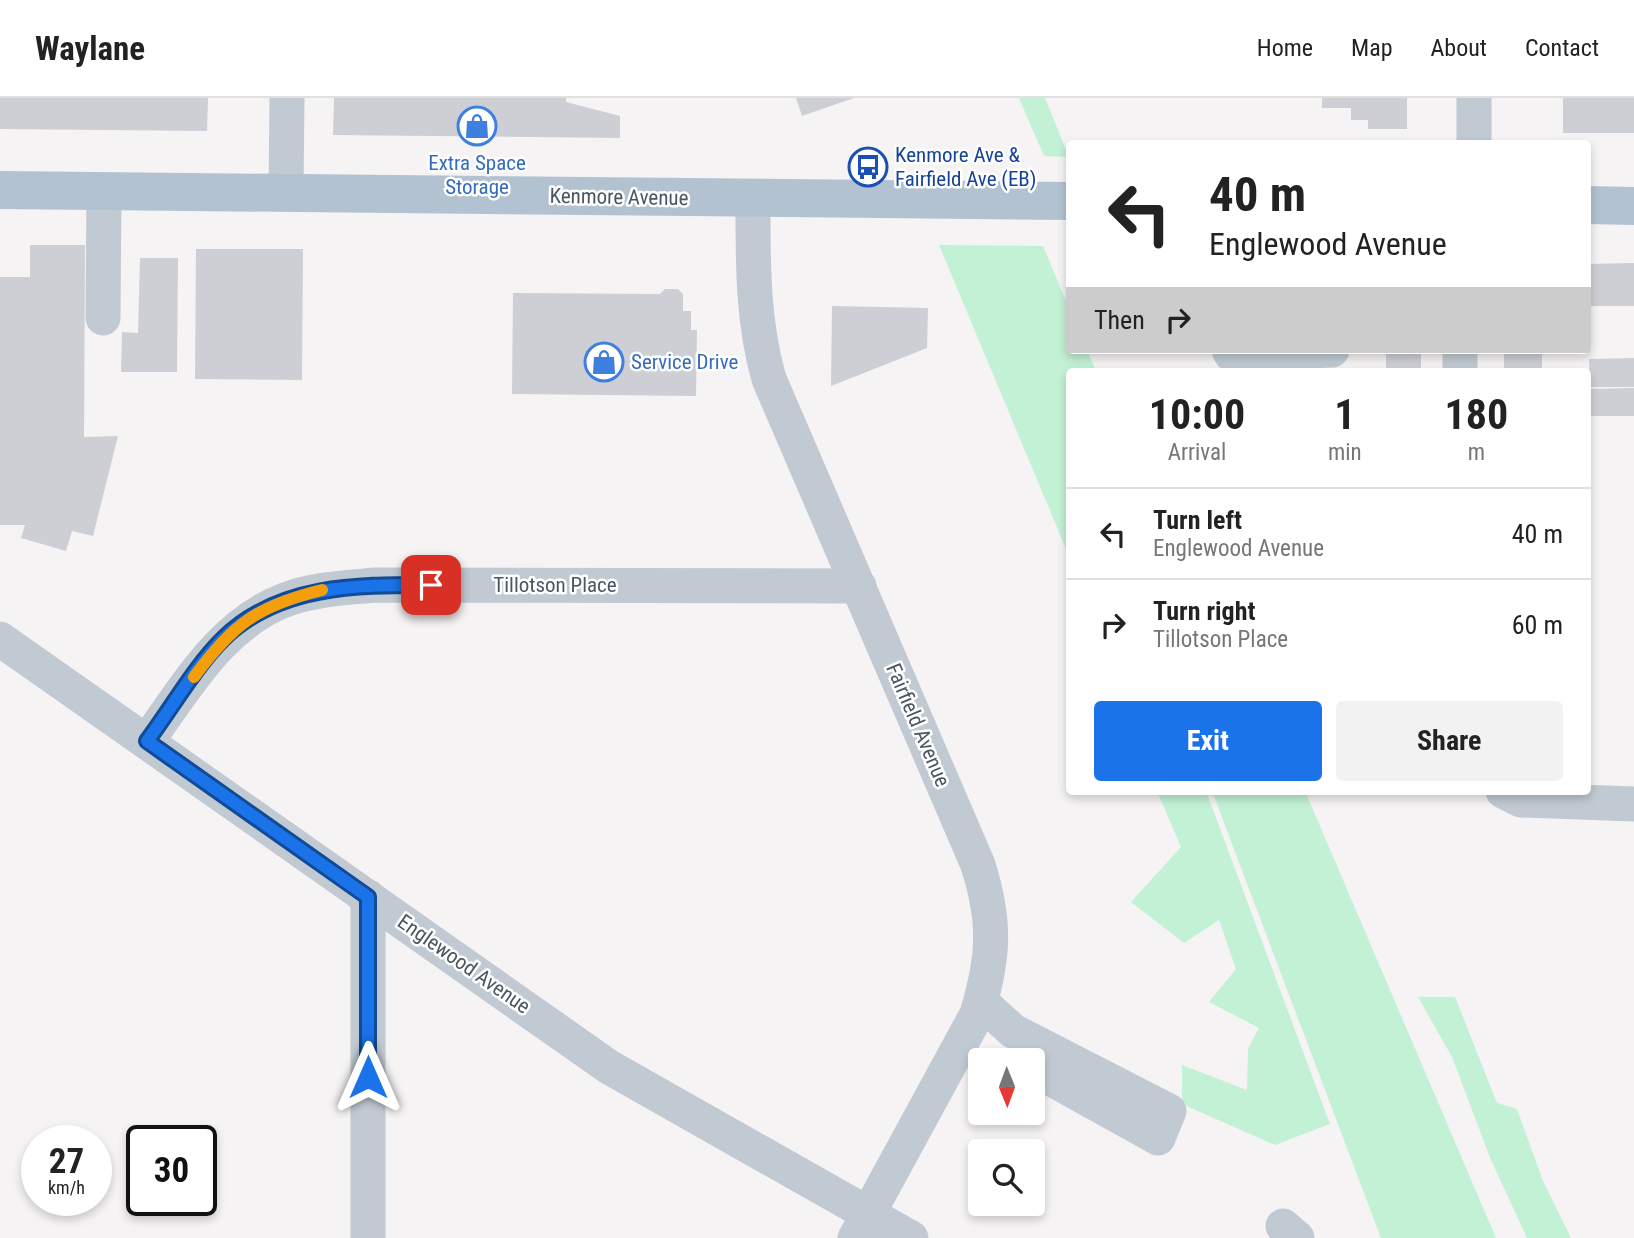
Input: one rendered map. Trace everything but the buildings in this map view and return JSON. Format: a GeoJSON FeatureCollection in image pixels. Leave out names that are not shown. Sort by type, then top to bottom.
{"type":"FeatureCollection","features":[{"type":"Feature","properties":{"kind":"main road","name":"Kenmore Avenue"},"geometry":{"type":"LineString","coordinates":[[0,190],[1066,201]]}},
{"type":"Feature","properties":{"kind":"main road"},"geometry":{"type":"LineString","coordinates":[[1591,205],[1634,206]]}},
{"type":"Feature","properties":{"kind":"street"},"geometry":{"type":"LineString","coordinates":[[286,193],[287,98]]}},
{"type":"Feature","properties":{"kind":"street"},"geometry":{"type":"LineString","coordinates":[[1474,98],[1474,140]]}},
{"type":"Feature","properties":{"kind":"street"},"geometry":{"type":"LineString","coordinates":[[103,318],[104,192]]}},
{"type":"Feature","properties":{"kind":"street","name":"Fairfield Avenue"},"geometry":{"type":"LineString","coordinates":[[753,198],[755,310],[760,351],[769,379],[978,865],[989,901],[993,938],[988,977],[974,1017],[862,1226]]}},
{"type":"Feature","properties":{"kind":"street","name":"Tillotson Place"},"geometry":{"type":"LineString","coordinates":[[147,741],[223,639],[248,618],[286,599],[321,590],[376,585],[859,586]]}},
{"type":"Feature","properties":{"kind":"street","name":"Englewood Avenue"},"geometry":{"type":"LineString","coordinates":[[0,639],[609,1067],[862,1226],[911,1238]]}},
{"type":"Feature","properties":{"kind":"street"},"geometry":{"type":"LineString","coordinates":[[1511,795],[1521,800],[1634,804]]}},
{"type":"Feature","properties":{"kind":"street"},"geometry":{"type":"LineString","coordinates":[[368,897],[368,1238]]}},
{"type":"Feature","properties":{"kind":"street"},"geometry":{"type":"LineString","coordinates":[[974,1017],[1006,1048]]}},
{"type":"Feature","properties":{"kind":"street"},"geometry":{"type":"LineString","coordinates":[[974,1017],[1013,1031],[1169,1111],[1158,1138],[1045,1075]]}},
{"type":"Feature","properties":{"kind":"green space"},"geometry":{"type":"Polygon","coordinates":[[[1019,98],[1045,98],[1066,150],[1066,157],[1044,156],[1019,98]]]}},
{"type":"Feature","properties":{"kind":"green space"},"geometry":{"type":"Polygon","coordinates":[[[939,245],[1043,246],[1066,301],[1066,354],[1089,354],[1095,368],[1066,368],[1066,549],[939,245]]]}},
{"type":"Feature","properties":{"kind":"green space"},"geometry":{"type":"Polygon","coordinates":[[[1159,795],[1207,795],[1330,1124],[1275,1145],[1182,1104],[1182,1065],[1247,1090],[1248,1049],[1259,1028],[1209,1002],[1236,969],[1219,920],[1184,943],[1131,902],[1181,847],[1159,795]]]}},
{"type":"Feature","properties":{"kind":"green space"},"geometry":{"type":"Polygon","coordinates":[[[1214,795],[1307,795],[1496,1238],[1381,1238],[1214,795]]]}},
{"type":"Feature","properties":{"kind":"green space"},"geometry":{"type":"Polygon","coordinates":[[[1418,997],[1455,997],[1497,1103],[1517,1109],[1543,1181],[1571,1238],[1527,1238],[1491,1160],[1452,1057],[1418,997]]]}},
{"type":"Feature","properties":{"kind":"slow traffic"},"geometry":{"type":"LineString","coordinates":[[194,677],[223,639],[248,618],[286,599],[322,590]]}},
{"type":"Feature","properties":{"kind":"place","name":"Extra Space Storage"},"geometry":{"type":"Point","coordinates":[477,126]}},
{"type":"Feature","properties":{"kind":"place","name":"Kenmore Ave & Fairfield Ave (EB)"},"geometry":{"type":"Point","coordinates":[868,167]}},
{"type":"Feature","properties":{"kind":"place","name":"Service Drive"},"geometry":{"type":"Point","coordinates":[604,362]}},
{"type":"Feature","properties":{"kind":"route"},"geometry":{"type":"LineString","coordinates":[[368,1077],[368,897],[147,741],[223,639],[248,618],[286,599],[321,590],[376,585],[431,585]]}}]}
